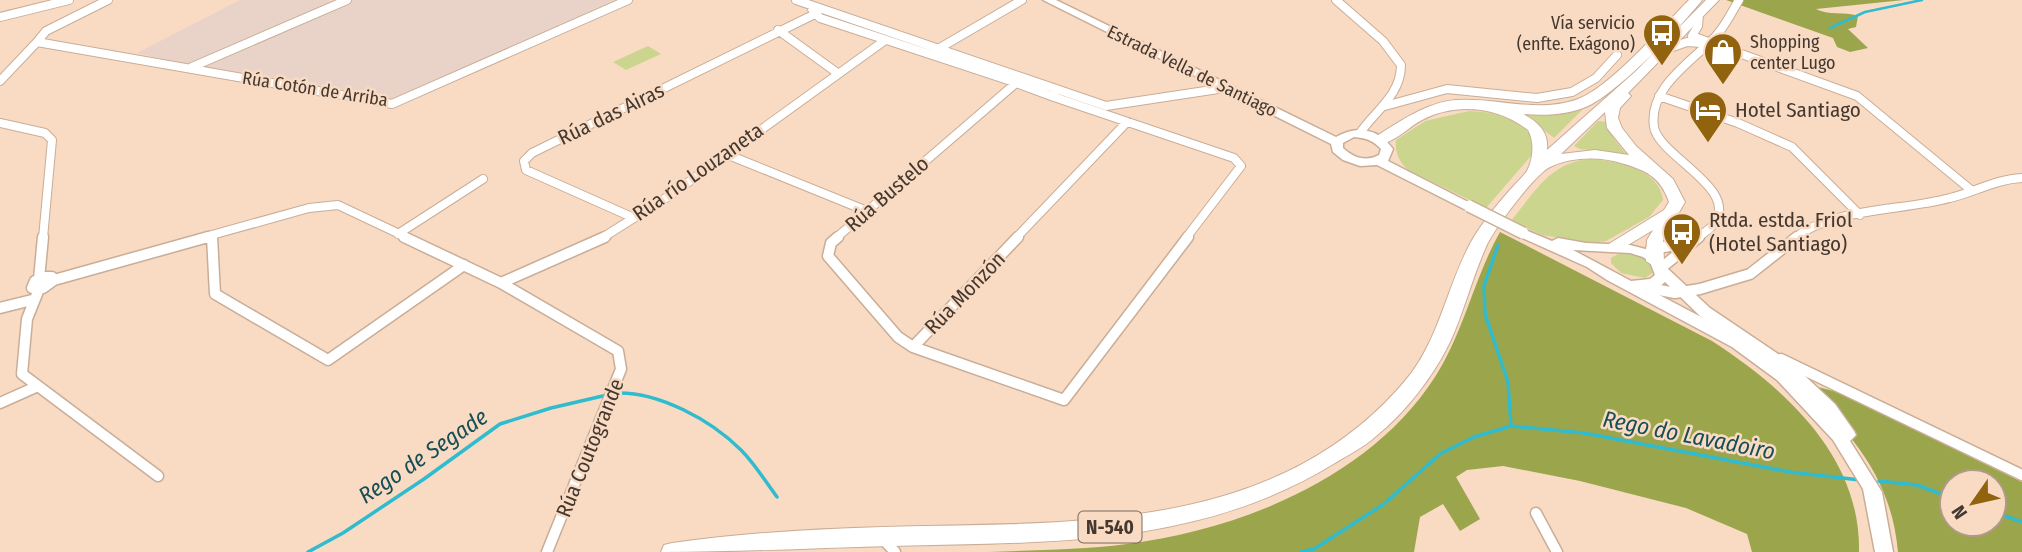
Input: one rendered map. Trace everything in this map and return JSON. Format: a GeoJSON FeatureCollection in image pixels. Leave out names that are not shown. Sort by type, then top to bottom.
{"type":"FeatureCollection","features":[{"type":"Feature","properties":{"kind":"highway","name":"N-540"},"geometry":{"type":"LineString","coordinates":[[671,552],[729,544],[930,544],[1145,524],[1218,508],[1290,480],[1368,432],[1413,384],[1440,343],[1479,243],[1538,169],[1595,113],[1696,0]]}},
{"type":"Feature","properties":{"kind":"highway","name":"N-540"},"geometry":{"type":"LineString","coordinates":[[1634,71],[1667,49],[1713,0]]}},
{"type":"Feature","properties":{"kind":"highway"},"geometry":{"type":"LineString","coordinates":[[1380,140],[1418,116],[1456,104],[1540,111],[1566,108],[1587,101],[1634,71]]}},
{"type":"Feature","properties":{"kind":"highway"},"geometry":{"type":"LineString","coordinates":[[1634,71],[1610,117],[1616,132],[1630,149],[1667,182],[1677,202],[1668,213],[1655,240],[1658,262]]}},
{"type":"Feature","properties":{"kind":"highway"},"geometry":{"type":"LineString","coordinates":[[1482,105],[1510,114],[1539,134],[1542,149],[1538,169]]}},
{"type":"Feature","properties":{"kind":"highway"},"geometry":{"type":"LineString","coordinates":[[1538,169],[1570,156],[1592,153],[1620,157],[1652,169]]}},
{"type":"Feature","properties":{"kind":"highway"},"geometry":{"type":"LineString","coordinates":[[1608,248],[1668,213]]}},
{"type":"Feature","properties":{"kind":"main road","name":"Estrada Vella de Santiago"},"geometry":{"type":"LineString","coordinates":[[1048,0],[1337,142],[1340,153],[1352,160],[1367,163],[1378,161],[1523,233]]}},
{"type":"Feature","properties":{"kind":"main road"},"geometry":{"type":"LineString","coordinates":[[1337,142],[1345,135],[1360,134],[1380,140],[1387,153],[1378,161]]}},
{"type":"Feature","properties":{"kind":"main road"},"geometry":{"type":"LineString","coordinates":[[1523,233],[1569,245],[1636,250],[1658,262],[1678,288],[1705,312],[1785,366],[1829,408],[1856,446],[1874,492],[1884,552]]}},
{"type":"Feature","properties":{"kind":"main road"},"geometry":{"type":"LineString","coordinates":[[1523,233],[1633,285],[1737,343],[1782,376],[1839,436],[1874,492]]}},
{"type":"Feature","properties":{"kind":"main road"},"geometry":{"type":"LineString","coordinates":[[1605,272],[1598,258],[1608,248]]}},
{"type":"Feature","properties":{"kind":"main road"},"geometry":{"type":"LineString","coordinates":[[1633,285],[1659,281],[1658,262]]}},
{"type":"Feature","properties":{"kind":"street"},"geometry":{"type":"LineString","coordinates":[[0,18],[69,0]]}},
{"type":"Feature","properties":{"kind":"street"},"geometry":{"type":"LineString","coordinates":[[0,81],[46,32],[108,0]]}},
{"type":"Feature","properties":{"kind":"street"},"geometry":{"type":"LineString","coordinates":[[192,68],[347,0]]}},
{"type":"Feature","properties":{"kind":"street","name":"Rúa Cotón de Arriba"},"geometry":{"type":"LineString","coordinates":[[37,42],[392,104],[628,0]]}},
{"type":"Feature","properties":{"kind":"street"},"geometry":{"type":"LineString","coordinates":[[796,0],[814,12],[885,40],[1016,83],[1106,106],[1225,88]]}},
{"type":"Feature","properties":{"kind":"street"},"geometry":{"type":"LineString","coordinates":[[938,49],[1022,0]]}},
{"type":"Feature","properties":{"kind":"street"},"geometry":{"type":"LineString","coordinates":[[1336,0],[1391,48],[1401,64],[1401,73],[1385,106],[1360,134]]}},
{"type":"Feature","properties":{"kind":"street"},"geometry":{"type":"LineString","coordinates":[[1658,262],[1715,223],[1720,213],[1719,201],[1713,190],[1671,152],[1656,131],[1652,117],[1658,96],[1723,26],[1739,0]]}},
{"type":"Feature","properties":{"kind":"street"},"geometry":{"type":"LineString","coordinates":[[814,12],[828,11],[896,34],[1127,122]]}},
{"type":"Feature","properties":{"kind":"street"},"geometry":{"type":"LineString","coordinates":[[814,12],[828,11]]}},
{"type":"Feature","properties":{"kind":"street","name":"Rúa das Airas"},"geometry":{"type":"LineString","coordinates":[[634,218],[526,170],[524,161],[532,153],[814,12]]}},
{"type":"Feature","properties":{"kind":"street"},"geometry":{"type":"LineString","coordinates":[[1699,14],[1698,26],[1692,36],[1857,96],[1971,190]]}},
{"type":"Feature","properties":{"kind":"street"},"geometry":{"type":"LineString","coordinates":[[778,30],[836,72]]}},
{"type":"Feature","properties":{"kind":"street","name":"Rúa río Louzaneta"},"geometry":{"type":"LineString","coordinates":[[501,283],[597,241],[634,218],[836,72],[885,40],[898,39],[896,34]]}},
{"type":"Feature","properties":{"kind":"street"},"geometry":{"type":"LineString","coordinates":[[1667,49],[1687,42],[1708,43]]}},
{"type":"Feature","properties":{"kind":"street"},"geometry":{"type":"LineString","coordinates":[[1385,106],[1447,89],[1537,99],[1572,92],[1595,78],[1617,55]]}},
{"type":"Feature","properties":{"kind":"street","name":"Rúa Bustelo"},"geometry":{"type":"LineString","coordinates":[[913,347],[898,337],[828,256],[831,243],[1016,83]]}},
{"type":"Feature","properties":{"kind":"street"},"geometry":{"type":"LineString","coordinates":[[1658,96],[1738,123],[1792,147],[1860,215]]}},
{"type":"Feature","properties":{"kind":"street","name":"Rúa Monzón"},"geometry":{"type":"LineString","coordinates":[[1127,122],[1234,158],[1241,166],[1064,401],[913,347],[1127,122]]}},
{"type":"Feature","properties":{"kind":"street"},"geometry":{"type":"LineString","coordinates":[[0,123],[45,133],[52,140],[39,284],[32,300],[23,342],[22,374],[158,476]]}},
{"type":"Feature","properties":{"kind":"street"},"geometry":{"type":"LineString","coordinates":[[726,153],[867,211]]}},
{"type":"Feature","properties":{"kind":"street"},"geometry":{"type":"LineString","coordinates":[[1633,285],[1651,290],[1700,289],[1749,274],[1816,223],[1951,198],[2003,179],[2022,178]]}},
{"type":"Feature","properties":{"kind":"street"},"geometry":{"type":"LineString","coordinates":[[398,234],[483,179]]}},
{"type":"Feature","properties":{"kind":"street","name":"Rúa Coutogrande"},"geometry":{"type":"LineString","coordinates":[[39,284],[47,287],[54,280],[212,235],[309,208],[338,205],[501,283],[618,351],[621,369],[547,552]]}},
{"type":"Feature","properties":{"kind":"street"},"geometry":{"type":"LineString","coordinates":[[212,235],[215,294],[328,360],[464,265]]}},
{"type":"Feature","properties":{"kind":"street"},"geometry":{"type":"LineString","coordinates":[[1658,262],[1685,250],[1689,243]]}},
{"type":"Feature","properties":{"kind":"street"},"geometry":{"type":"LineString","coordinates":[[0,308],[32,300]]}},
{"type":"Feature","properties":{"kind":"street"},"geometry":{"type":"LineString","coordinates":[[1664,303],[1703,320],[1748,346],[1765,351],[2022,475]]}},
{"type":"Feature","properties":{"kind":"street"},"geometry":{"type":"LineString","coordinates":[[0,403],[37,386]]}},
{"type":"Feature","properties":{"kind":"street"},"geometry":{"type":"LineString","coordinates":[[1536,513],[1557,552]]}},
{"type":"Feature","properties":{"kind":"shaded area"},"geometry":{"type":"Polygon","coordinates":[[[240,0],[328,0],[340,5],[352,0],[614,0],[402,97],[391,99],[205,69],[137,53],[240,0]]]}},
{"type":"Feature","properties":{"kind":"green space"},"geometry":{"type":"Polygon","coordinates":[[[1726,0],[1904,0],[1816,9],[1858,16],[1856,27],[1848,29],[1868,48],[1850,52],[1837,47],[1833,38],[1726,0]]]}},
{"type":"Feature","properties":{"kind":"green space"},"geometry":{"type":"Polygon","coordinates":[[[648,46],[661,54],[626,70],[613,62],[648,46]]]}},
{"type":"Feature","properties":{"kind":"green space"},"geometry":{"type":"Polygon","coordinates":[[[1584,108],[1554,138],[1522,113],[1554,114],[1584,108]]]}},
{"type":"Feature","properties":{"kind":"green space"},"geometry":{"type":"Polygon","coordinates":[[[1469,111],[1490,113],[1519,124],[1533,139],[1537,149],[1486,208],[1408,170],[1396,149],[1396,140],[1425,121],[1469,111]]]}},
{"type":"Feature","properties":{"kind":"green space"},"geometry":{"type":"Polygon","coordinates":[[[1598,121],[1606,122],[1614,139],[1626,154],[1574,146],[1598,121]]]}},
{"type":"Feature","properties":{"kind":"green space"},"geometry":{"type":"Polygon","coordinates":[[[1590,159],[1623,164],[1645,173],[1660,189],[1663,200],[1649,217],[1606,241],[1592,243],[1542,235],[1511,221],[1553,173],[1576,161],[1590,159]]]}},
{"type":"Feature","properties":{"kind":"green space"},"geometry":{"type":"Polygon","coordinates":[[[1500,232],[1712,341],[1740,360],[1792,404],[1833,456],[1847,486],[1856,518],[1859,552],[1752,552],[1747,534],[1686,508],[1580,481],[1503,466],[1467,470],[1456,477],[1480,519],[1460,531],[1443,504],[1420,517],[1414,552],[989,552],[1092,548],[1170,537],[1257,511],[1299,493],[1339,470],[1376,443],[1408,412],[1435,377],[1454,342],[1500,232]]]}},
{"type":"Feature","properties":{"kind":"green space"},"geometry":{"type":"Polygon","coordinates":[[[1620,253],[1641,256],[1649,262],[1654,272],[1645,278],[1621,273],[1611,263],[1611,258],[1620,253]]]}},
{"type":"Feature","properties":{"kind":"green space"},"geometry":{"type":"Polygon","coordinates":[[[1799,382],[1837,392],[1993,468],[1938,468],[1938,538],[2008,538],[2008,475],[2022,482],[2022,552],[1898,552],[1887,500],[1877,478],[1865,457],[1835,419],[1799,382]]]}},
{"type":"Feature","properties":{"kind":"waterway"},"geometry":{"type":"LineString","coordinates":[[1830,28],[1865,12],[1922,0]]}},
{"type":"Feature","properties":{"kind":"waterway"},"geometry":{"type":"LineString","coordinates":[[1498,245],[1484,286],[1485,314],[1508,382],[1511,425]]}},
{"type":"Feature","properties":{"kind":"waterway","name":"Rego de Segade"},"geometry":{"type":"LineString","coordinates":[[615,393],[666,402],[715,428],[741,450],[777,497]]}},
{"type":"Feature","properties":{"kind":"waterway","name":"Rego de Segade"},"geometry":{"type":"LineString","coordinates":[[308,552],[343,533],[500,424],[551,408],[607,395]]}},
{"type":"Feature","properties":{"kind":"waterway","name":"Rego do Lavadoiro"},"geometry":{"type":"LineString","coordinates":[[1301,552],[1314,549],[1384,504],[1440,454],[1474,437],[1511,426],[1584,433],[1790,472],[1860,480]]}},
{"type":"Feature","properties":{"kind":"waterway","name":"Rego do Lavadoiro"},"geometry":{"type":"LineString","coordinates":[[1879,481],[1917,485],[1938,493]]}},
{"type":"Feature","properties":{"kind":"waterway","name":"Rego do Lavadoiro"},"geometry":{"type":"LineString","coordinates":[[2008,517],[2022,522]]}},
{"type":"Feature","properties":{"kind":"place","name":"Vía servicio (enfte. Exágono)"},"geometry":{"type":"Point","coordinates":[1662,67]}},
{"type":"Feature","properties":{"kind":"place","name":"Shopping center Lugo"},"geometry":{"type":"Point","coordinates":[1723,86]}},
{"type":"Feature","properties":{"kind":"place","name":"Hotel Santiago"},"geometry":{"type":"Point","coordinates":[1708,144]}},
{"type":"Feature","properties":{"kind":"place","name":"Rtda. estda. Friol (Hotel Santiago)"},"geometry":{"type":"Point","coordinates":[1682,266]}}]}
